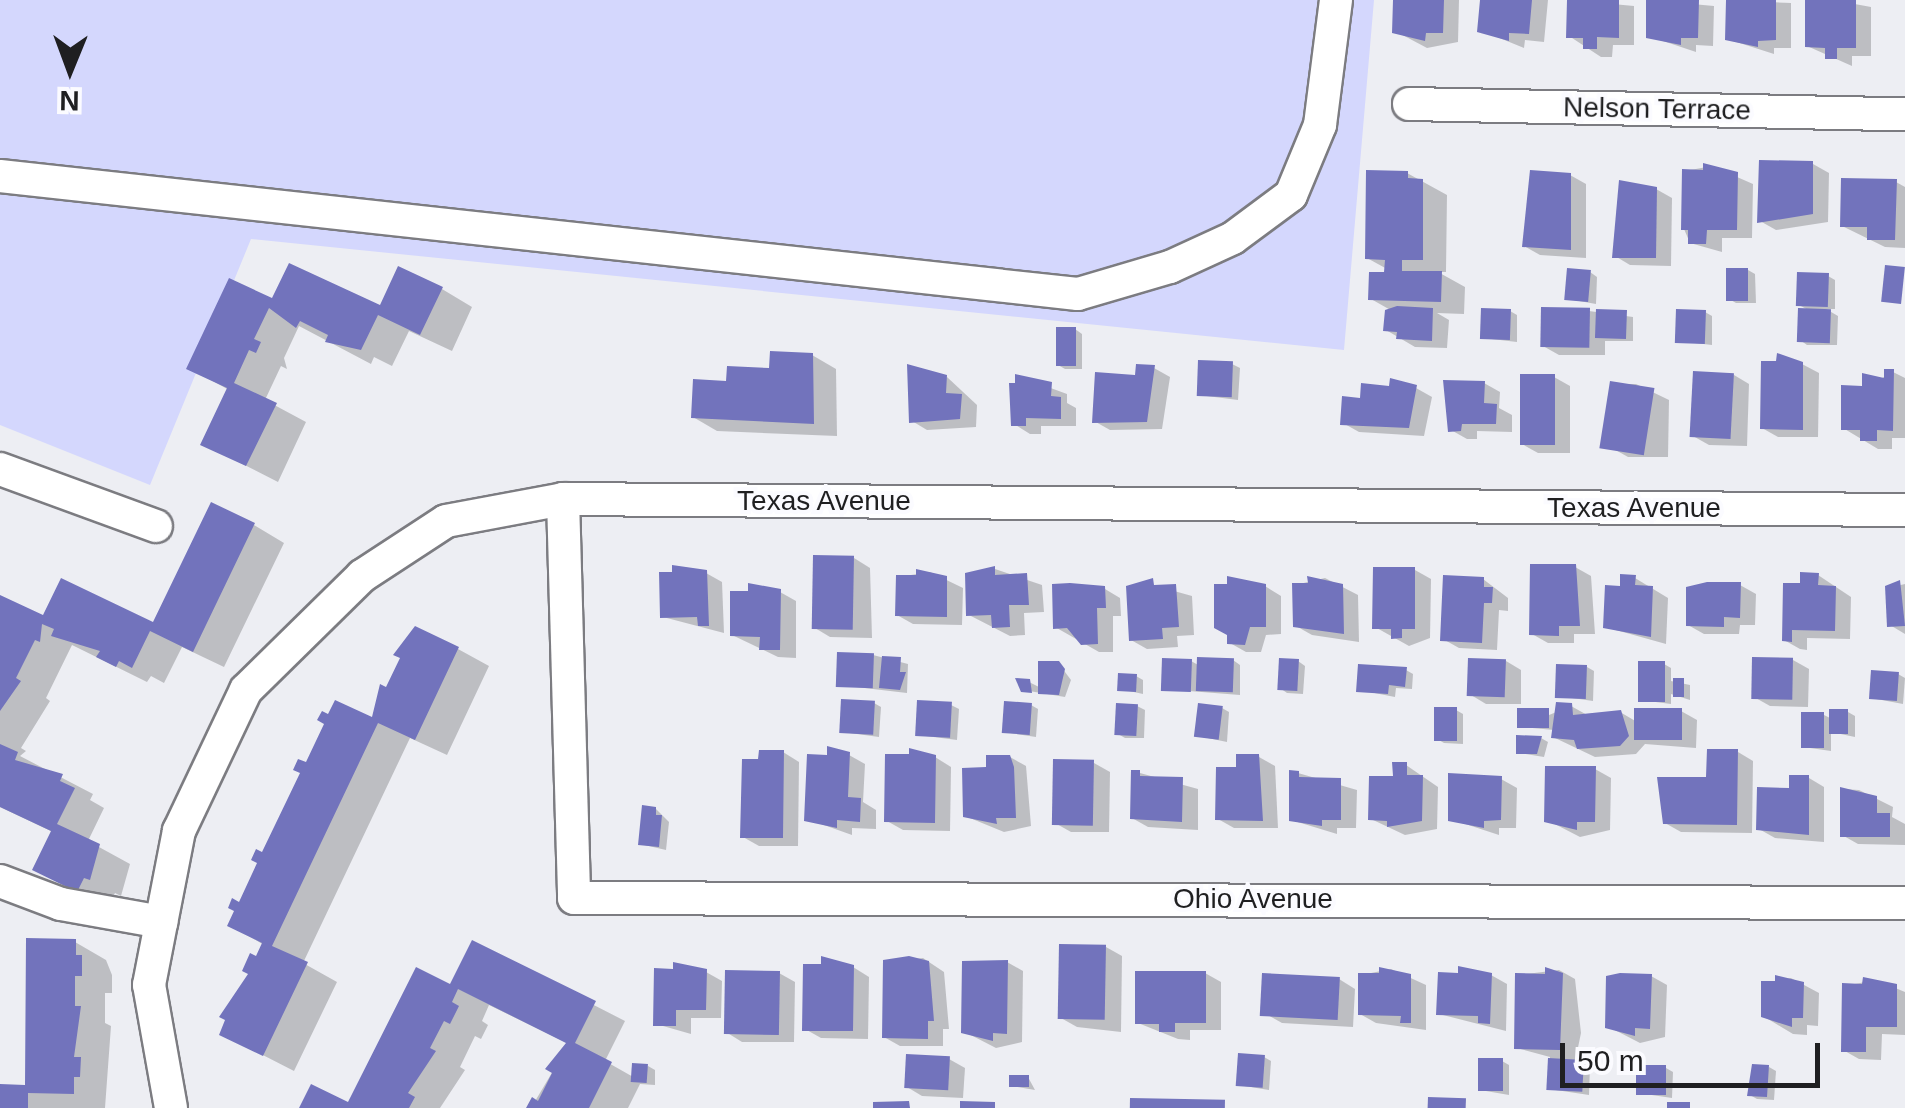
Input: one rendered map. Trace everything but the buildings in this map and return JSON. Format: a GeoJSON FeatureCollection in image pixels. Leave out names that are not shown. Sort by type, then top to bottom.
{"type":"FeatureCollection","features":[{"type":"Feature","properties":{"kind":"street"},"geometry":{"type":"LineString","coordinates":[[0,176],[1078,294],[1170,267],[1234,238],[1290,195],[1320,126],[1336,0]]}},
{"type":"Feature","properties":{"kind":"street","name":"Nelson Terrace"},"geometry":{"type":"LineString","coordinates":[[1409,104],[1905,114]]}},
{"type":"Feature","properties":{"kind":"street"},"geometry":{"type":"LineString","coordinates":[[0,469],[156,526]]}},
{"type":"Feature","properties":{"kind":"street","name":"Texas Avenue"},"geometry":{"type":"LineString","coordinates":[[170,1108],[149,985],[179,831],[246,690],[362,576],[446,521],[562,500],[1905,510]]}},
{"type":"Feature","properties":{"kind":"street","name":"Ohio Avenue"},"geometry":{"type":"LineString","coordinates":[[562,500],[574,898],[1905,902]]}},
{"type":"Feature","properties":{"kind":"street"},"geometry":{"type":"LineString","coordinates":[[0,881],[61,904],[161,922]]}},
{"type":"Feature","properties":{"kind":"shaded area"},"geometry":{"type":"Polygon","coordinates":[[[0,0],[1374,0],[1344,350],[251,239],[150,485],[0,425],[0,0]]]}}]}
